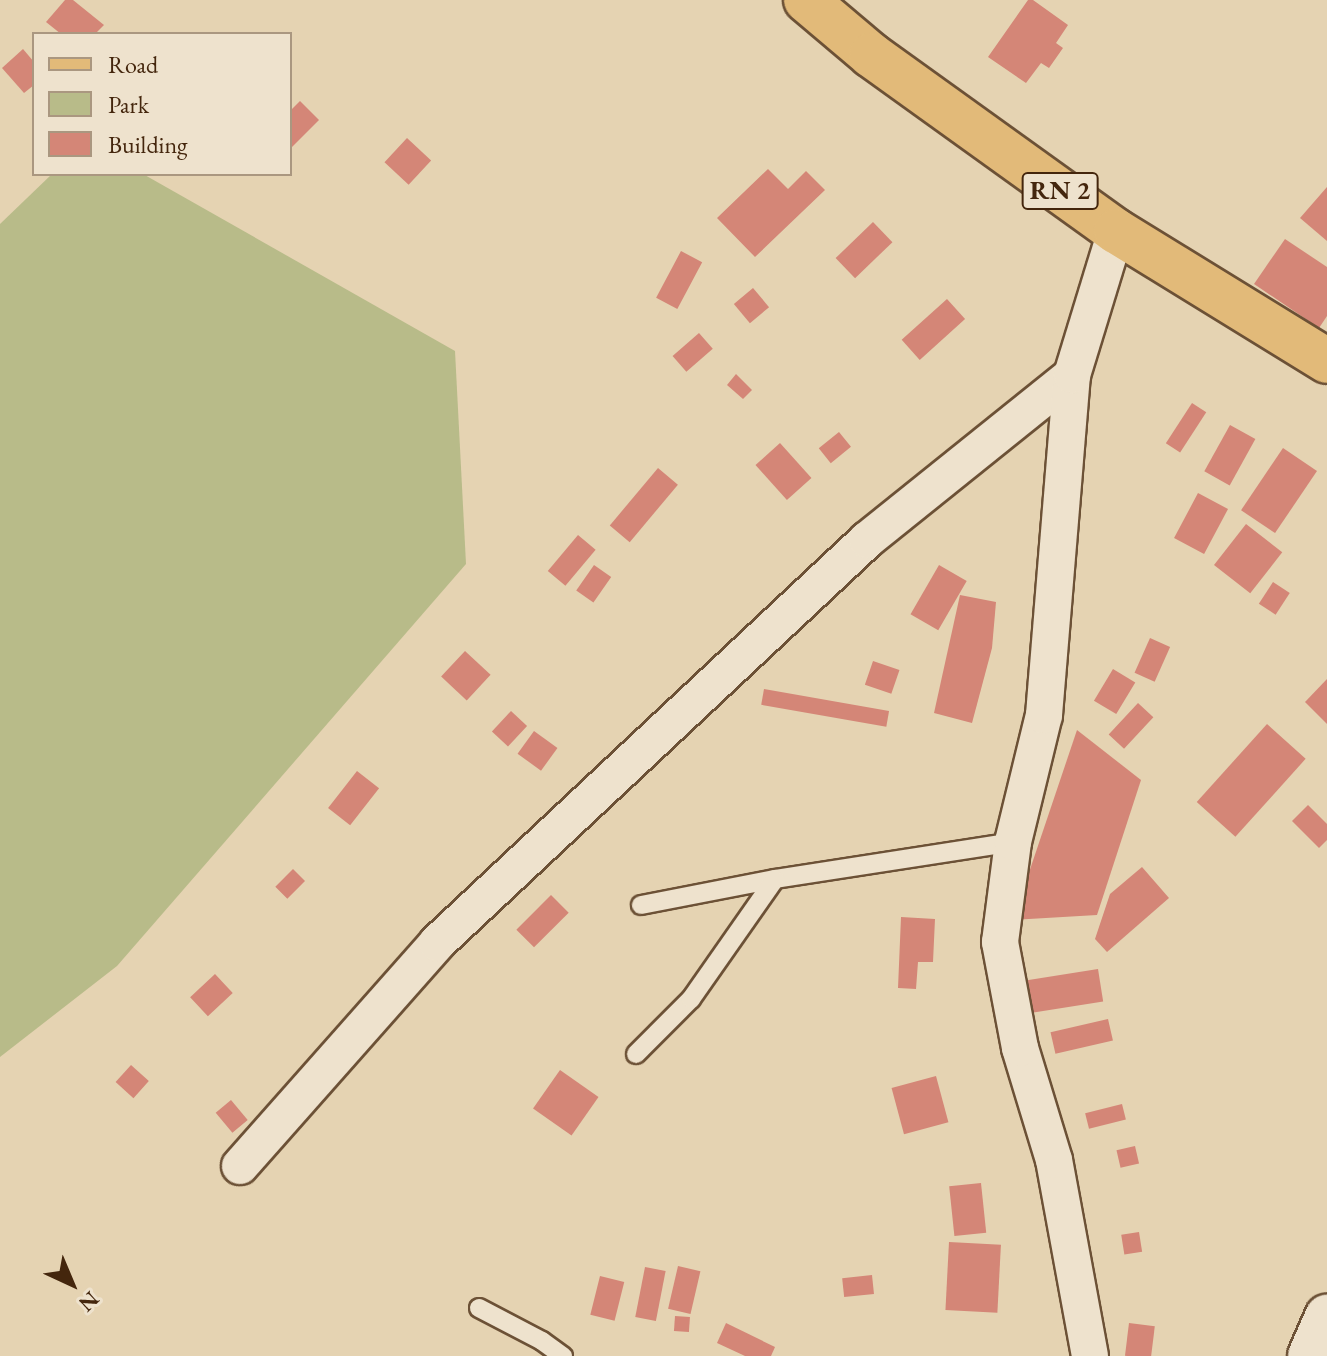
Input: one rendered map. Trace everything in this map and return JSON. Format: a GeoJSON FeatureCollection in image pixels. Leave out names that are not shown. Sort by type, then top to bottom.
{"type":"FeatureCollection","features":[{"type":"Feature","properties":{"kind":"main road","name":"RN 2"},"geometry":{"type":"LineString","coordinates":[[806,0],[871,55],[1116,231],[1327,361]]}},
{"type":"Feature","properties":{"kind":"street"},"geometry":{"type":"LineString","coordinates":[[1090,1356],[1054,1160],[1020,1048],[1000,942],[1013,842],[1044,715],[1072,375],[1116,231]]}},
{"type":"Feature","properties":{"kind":"street"},"geometry":{"type":"LineString","coordinates":[[240,1166],[437,943],[867,540],[1072,375]]}},
{"type":"Feature","properties":{"kind":"street"},"geometry":{"type":"LineString","coordinates":[[1310,1356],[1327,1317]]}},
{"type":"Feature","properties":{"kind":"lane"},"geometry":{"type":"LineString","coordinates":[[641,905],[775,879],[1013,842]]}},
{"type":"Feature","properties":{"kind":"lane"},"geometry":{"type":"LineString","coordinates":[[636,1054],[691,999],[775,879]]}},
{"type":"Feature","properties":{"kind":"lane"},"geometry":{"type":"LineString","coordinates":[[479,1308],[563,1356]]}},
{"type":"Feature","properties":{"kind":"green space"},"geometry":{"type":"Polygon","coordinates":[[[50,176],[147,176],[455,351],[466,564],[117,966],[0,1057],[0,224],[50,176]]]}},
{"type":"Feature","properties":{"kind":"building"},"geometry":{"type":"Polygon","coordinates":[[[65,0],[73,0],[104,25],[97,32],[58,32],[46,22],[65,0]]]}},
{"type":"Feature","properties":{"kind":"building"},"geometry":{"type":"Polygon","coordinates":[[[1028,0],[1033,0],[1068,25],[1056,43],[1063,48],[1049,68],[1041,63],[1026,83],[988,57],[1028,0]]]}},
{"type":"Feature","properties":{"kind":"building"},"geometry":{"type":"Polygon","coordinates":[[[23,49],[32,60],[32,87],[24,93],[2,68],[23,49]]]}},
{"type":"Feature","properties":{"kind":"building"},"geometry":{"type":"Polygon","coordinates":[[[300,101],[319,120],[292,147],[292,109],[300,101]]]}},
{"type":"Feature","properties":{"kind":"building"},"geometry":{"type":"Polygon","coordinates":[[[407,138],[431,161],[409,185],[384,162],[407,138]]]}},
{"type":"Feature","properties":{"kind":"building"},"geometry":{"type":"Polygon","coordinates":[[[768,169],[788,189],[806,171],[825,190],[755,257],[717,218],[768,169]]]}},
{"type":"Feature","properties":{"kind":"building"},"geometry":{"type":"Polygon","coordinates":[[[1327,187],[1327,241],[1300,218],[1327,187]]]}},
{"type":"Feature","properties":{"kind":"building"},"geometry":{"type":"Polygon","coordinates":[[[873,222],[892,242],[855,278],[836,258],[873,222]]]}},
{"type":"Feature","properties":{"kind":"building"},"geometry":{"type":"Polygon","coordinates":[[[1285,239],[1327,267],[1327,316],[1319,328],[1254,284],[1285,239]]]}},
{"type":"Feature","properties":{"kind":"building"},"geometry":{"type":"Polygon","coordinates":[[[681,251],[702,262],[677,309],[656,298],[681,251]]]}},
{"type":"Feature","properties":{"kind":"building"},"geometry":{"type":"Polygon","coordinates":[[[753,288],[769,307],[750,323],[734,304],[753,288]]]}},
{"type":"Feature","properties":{"kind":"building"},"geometry":{"type":"Polygon","coordinates":[[[947,299],[965,319],[920,360],[902,340],[947,299]]]}},
{"type":"Feature","properties":{"kind":"building"},"geometry":{"type":"Polygon","coordinates":[[[699,333],[713,349],[686,372],[673,356],[699,333]]]}},
{"type":"Feature","properties":{"kind":"building"},"geometry":{"type":"Polygon","coordinates":[[[736,374],[752,390],[743,399],[727,385],[736,374]]]}},
{"type":"Feature","properties":{"kind":"building"},"geometry":{"type":"Polygon","coordinates":[[[1192,403],[1206,412],[1180,453],[1166,443],[1192,403]]]}},
{"type":"Feature","properties":{"kind":"building"},"geometry":{"type":"Polygon","coordinates":[[[1230,425],[1255,439],[1230,485],[1204,471],[1230,425]]]}},
{"type":"Feature","properties":{"kind":"building"},"geometry":{"type":"Polygon","coordinates":[[[839,432],[851,447],[831,463],[819,448],[839,432]]]}},
{"type":"Feature","properties":{"kind":"building"},"geometry":{"type":"Polygon","coordinates":[[[780,443],[811,478],[787,500],[755,465],[780,443]]]}},
{"type":"Feature","properties":{"kind":"building"},"geometry":{"type":"Polygon","coordinates":[[[1283,448],[1317,471],[1275,533],[1241,510],[1283,448]]]}},
{"type":"Feature","properties":{"kind":"building"},"geometry":{"type":"Polygon","coordinates":[[[658,468],[678,485],[630,542],[610,525],[658,468]]]}},
{"type":"Feature","properties":{"kind":"building"},"geometry":{"type":"Polygon","coordinates":[[[1198,493],[1228,509],[1204,554],[1174,538],[1198,493]]]}},
{"type":"Feature","properties":{"kind":"building"},"geometry":{"type":"Polygon","coordinates":[[[1246,524],[1282,552],[1250,593],[1214,565],[1246,524]]]}},
{"type":"Feature","properties":{"kind":"building"},"geometry":{"type":"Polygon","coordinates":[[[578,535],[596,550],[565,586],[548,571],[578,535]]]}},
{"type":"Feature","properties":{"kind":"building"},"geometry":{"type":"Polygon","coordinates":[[[594,565],[611,577],[593,602],[576,590],[594,565]]]}},
{"type":"Feature","properties":{"kind":"building"},"geometry":{"type":"Polygon","coordinates":[[[939,565],[967,581],[938,630],[910,614],[939,565]]]}},
{"type":"Feature","properties":{"kind":"building"},"geometry":{"type":"Polygon","coordinates":[[[1273,582],[1290,593],[1276,615],[1259,604],[1273,582]]]}},
{"type":"Feature","properties":{"kind":"building"},"geometry":{"type":"Polygon","coordinates":[[[960,595],[996,602],[992,648],[972,723],[934,713],[960,595]]]}},
{"type":"Feature","properties":{"kind":"building"},"geometry":{"type":"Polygon","coordinates":[[[1150,638],[1170,647],[1155,682],[1135,673],[1150,638]]]}},
{"type":"Feature","properties":{"kind":"building"},"geometry":{"type":"Polygon","coordinates":[[[465,651],[491,675],[467,700],[441,677],[465,651]]]}},
{"type":"Feature","properties":{"kind":"building"},"geometry":{"type":"Polygon","coordinates":[[[873,661],[899,670],[891,694],[865,685],[873,661]]]}},
{"type":"Feature","properties":{"kind":"building"},"geometry":{"type":"Polygon","coordinates":[[[1113,669],[1135,682],[1116,714],[1094,701],[1113,669]]]}},
{"type":"Feature","properties":{"kind":"building"},"geometry":{"type":"Polygon","coordinates":[[[1327,679],[1327,724],[1305,702],[1327,679]]]}},
{"type":"Feature","properties":{"kind":"building"},"geometry":{"type":"Polygon","coordinates":[[[764,689],[889,711],[886,727],[761,705],[764,689]]]}},
{"type":"Feature","properties":{"kind":"building"},"geometry":{"type":"Polygon","coordinates":[[[1138,703],[1153,717],[1124,749],[1109,734],[1138,703]]]}},
{"type":"Feature","properties":{"kind":"building"},"geometry":{"type":"Polygon","coordinates":[[[511,711],[527,726],[508,746],[492,731],[511,711]]]}},
{"type":"Feature","properties":{"kind":"building"},"geometry":{"type":"Polygon","coordinates":[[[1267,724],[1306,759],[1235,837],[1197,802],[1267,724]]]}},
{"type":"Feature","properties":{"kind":"building"},"geometry":{"type":"Polygon","coordinates":[[[1077,730],[1141,780],[1097,915],[1013,920],[1077,730]]]}},
{"type":"Feature","properties":{"kind":"building"},"geometry":{"type":"Polygon","coordinates":[[[534,731],[557,748],[541,771],[518,754],[534,731]]]}},
{"type":"Feature","properties":{"kind":"building"},"geometry":{"type":"Polygon","coordinates":[[[357,771],[379,788],[350,825],[328,808],[357,771]]]}},
{"type":"Feature","properties":{"kind":"building"},"geometry":{"type":"Polygon","coordinates":[[[1308,805],[1327,824],[1327,840],[1319,848],[1292,821],[1308,805]]]}},
{"type":"Feature","properties":{"kind":"building"},"geometry":{"type":"Polygon","coordinates":[[[1142,867],[1169,898],[1107,952],[1095,939],[1110,894],[1142,867]]]}},
{"type":"Feature","properties":{"kind":"building"},"geometry":{"type":"Polygon","coordinates":[[[293,869],[305,881],[287,899],[275,887],[293,869]]]}},
{"type":"Feature","properties":{"kind":"building"},"geometry":{"type":"Polygon","coordinates":[[[551,895],[569,913],[534,947],[516,930],[551,895]]]}},
{"type":"Feature","properties":{"kind":"building"},"geometry":{"type":"Polygon","coordinates":[[[901,917],[935,919],[933,962],[918,962],[916,989],[898,988],[901,917]]]}},
{"type":"Feature","properties":{"kind":"building"},"geometry":{"type":"Polygon","coordinates":[[[1098,969],[1103,1002],[1016,1015],[1011,983],[1098,969]]]}},
{"type":"Feature","properties":{"kind":"building"},"geometry":{"type":"Polygon","coordinates":[[[215,974],[233,993],[208,1016],[190,997],[215,974]]]}},
{"type":"Feature","properties":{"kind":"building"},"geometry":{"type":"Polygon","coordinates":[[[1108,1019],[1113,1040],[1055,1054],[1051,1032],[1108,1019]]]}},
{"type":"Feature","properties":{"kind":"building"},"geometry":{"type":"Polygon","coordinates":[[[131,1065],[149,1081],[133,1098],[116,1082],[131,1065]]]}},
{"type":"Feature","properties":{"kind":"building"},"geometry":{"type":"Polygon","coordinates":[[[560,1070],[599,1097],[572,1135],[533,1109],[560,1070]]]}},
{"type":"Feature","properties":{"kind":"building"},"geometry":{"type":"Polygon","coordinates":[[[936,1076],[948,1122],[904,1134],[892,1088],[936,1076]]]}},
{"type":"Feature","properties":{"kind":"building"},"geometry":{"type":"Polygon","coordinates":[[[231,1100],[248,1120],[232,1133],[216,1113],[231,1100]]]}},
{"type":"Feature","properties":{"kind":"building"},"geometry":{"type":"Polygon","coordinates":[[[1122,1104],[1126,1120],[1089,1129],[1085,1113],[1122,1104]]]}},
{"type":"Feature","properties":{"kind":"building"},"geometry":{"type":"Polygon","coordinates":[[[1135,1146],[1139,1164],[1121,1168],[1116,1150],[1135,1146]]]}},
{"type":"Feature","properties":{"kind":"building"},"geometry":{"type":"Polygon","coordinates":[[[981,1183],[986,1233],[954,1236],[949,1186],[981,1183]]]}},
{"type":"Feature","properties":{"kind":"building"},"geometry":{"type":"Polygon","coordinates":[[[1139,1232],[1142,1252],[1124,1255],[1121,1235],[1139,1232]]]}},
{"type":"Feature","properties":{"kind":"building"},"geometry":{"type":"Polygon","coordinates":[[[949,1242],[1001,1245],[997,1313],[945,1310],[949,1242]]]}},
{"type":"Feature","properties":{"kind":"building"},"geometry":{"type":"Polygon","coordinates":[[[678,1266],[700,1271],[691,1314],[668,1309],[678,1266]]]}},
{"type":"Feature","properties":{"kind":"building"},"geometry":{"type":"Polygon","coordinates":[[[645,1267],[666,1271],[656,1321],[635,1317],[645,1267]]]}},
{"type":"Feature","properties":{"kind":"building"},"geometry":{"type":"Polygon","coordinates":[[[872,1275],[874,1294],[844,1297],[842,1278],[872,1275]]]}},
{"type":"Feature","properties":{"kind":"building"},"geometry":{"type":"Polygon","coordinates":[[[600,1276],[624,1282],[615,1321],[590,1315],[600,1276]]]}},
{"type":"Feature","properties":{"kind":"building"},"geometry":{"type":"Polygon","coordinates":[[[675,1316],[690,1317],[689,1332],[674,1331],[675,1316]]]}},
{"type":"Feature","properties":{"kind":"building"},"geometry":{"type":"Polygon","coordinates":[[[726,1323],[775,1347],[771,1356],[745,1356],[717,1343],[726,1323]]]}},
{"type":"Feature","properties":{"kind":"building"},"geometry":{"type":"Polygon","coordinates":[[[1129,1323],[1155,1326],[1151,1356],[1125,1356],[1129,1323]]]}}]}
